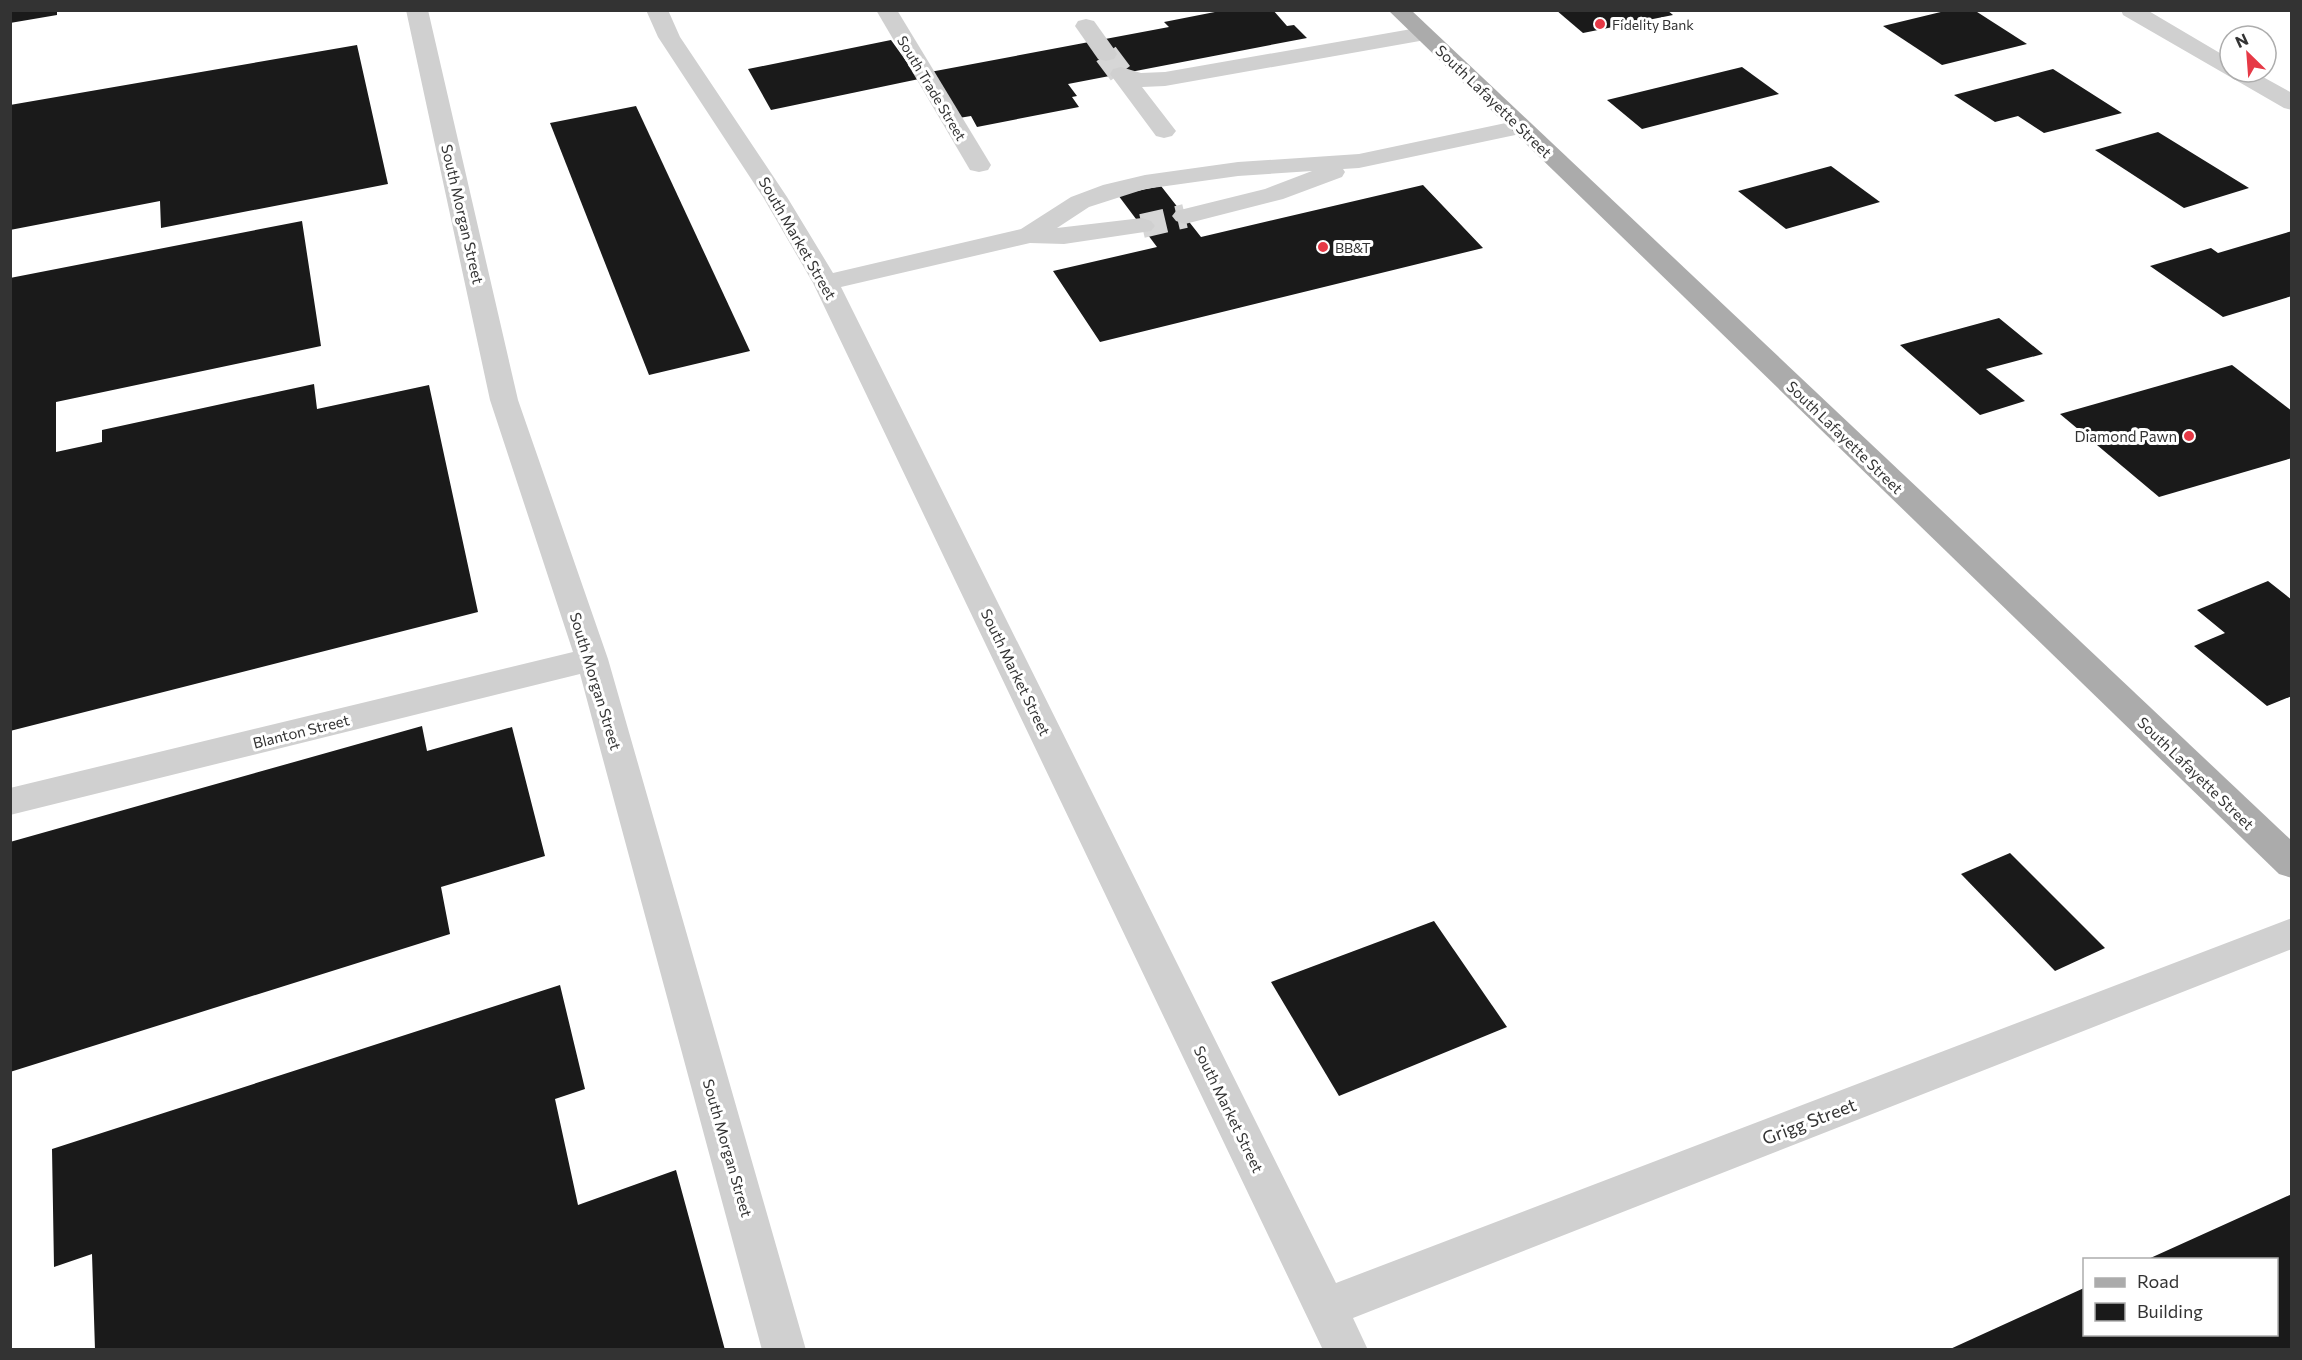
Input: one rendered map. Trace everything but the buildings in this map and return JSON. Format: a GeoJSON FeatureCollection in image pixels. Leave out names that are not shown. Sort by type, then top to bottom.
{"type":"FeatureCollection","features":[{"type":"Feature","properties":{"kind":"main road","name":"South Lafayette Street"},"geometry":{"type":"LineString","coordinates":[[1398,10],[2292,864]]}},
{"type":"Feature","properties":{"kind":"street","name":"South Morgan Street"},"geometry":{"type":"LineString","coordinates":[[417,10],[504,400],[592,660],[784,1350]]}},
{"type":"Feature","properties":{"kind":"street","name":"South Market Street"},"geometry":{"type":"LineString","coordinates":[[657,10],[669,37],[775,197],[826,283],[1346,1350]]}},
{"type":"Feature","properties":{"kind":"street","name":"South Trade Street"},"geometry":{"type":"LineString","coordinates":[[886,10],[979,165]]}},
{"type":"Feature","properties":{"kind":"street"},"geometry":{"type":"LineString","coordinates":[[2131,10],[2218,61]]}},
{"type":"Feature","properties":{"kind":"street"},"geometry":{"type":"LineString","coordinates":[[1086,26],[1106,54]]}},
{"type":"Feature","properties":{"kind":"street"},"geometry":{"type":"LineString","coordinates":[[1164,131],[1121,74],[1140,80],[1166,79],[1423,34]]}},
{"type":"Feature","properties":{"kind":"street"},"geometry":{"type":"LineString","coordinates":[[2259,84],[2292,103]]}},
{"type":"Feature","properties":{"kind":"street"},"geometry":{"type":"LineString","coordinates":[[1029,235],[1080,202],[1112,190],[1145,182],[1239,169],[1359,160],[1520,127]]}},
{"type":"Feature","properties":{"kind":"street"},"geometry":{"type":"LineString","coordinates":[[1185,216],[1292,188],[1359,160]]}},
{"type":"Feature","properties":{"kind":"street"},"geometry":{"type":"LineString","coordinates":[[826,283],[1029,235],[1064,236],[1142,226]]}},
{"type":"Feature","properties":{"kind":"street","name":"Blanton Street"},"geometry":{"type":"LineString","coordinates":[[10,802],[592,660]]}},
{"type":"Feature","properties":{"kind":"street","name":"Grigg Street"},"geometry":{"type":"LineString","coordinates":[[1326,1308],[2292,933]]}},
{"type":"Feature","properties":{"kind":"tunnel"},"geometry":{"type":"LineString","coordinates":[[1106,54],[1121,74]]}},
{"type":"Feature","properties":{"kind":"tunnel"},"geometry":{"type":"LineString","coordinates":[[1142,226],[1185,216]]}},
{"type":"Feature","properties":{"kind":"place","name":"Fidelity Bank"},"geometry":{"type":"Point","coordinates":[1600,24]}},
{"type":"Feature","properties":{"kind":"place","name":"BB&T"},"geometry":{"type":"Point","coordinates":[1323,247]}},
{"type":"Feature","properties":{"kind":"place","name":"Diamond Pawn"},"geometry":{"type":"Point","coordinates":[2189,436]}}]}
